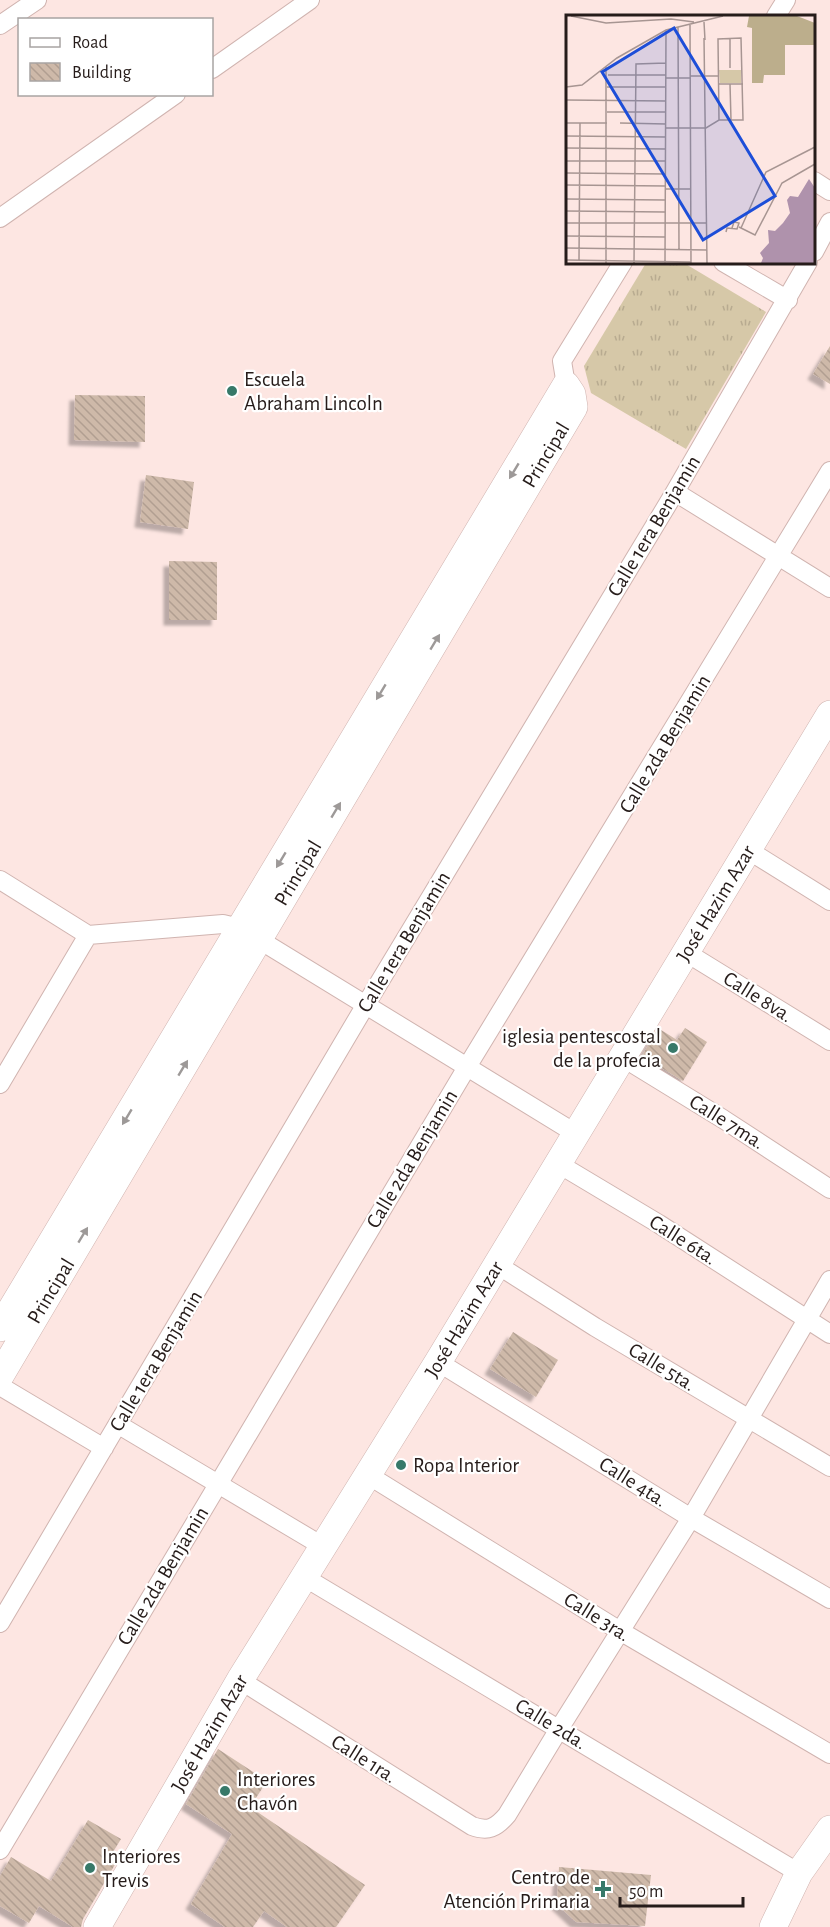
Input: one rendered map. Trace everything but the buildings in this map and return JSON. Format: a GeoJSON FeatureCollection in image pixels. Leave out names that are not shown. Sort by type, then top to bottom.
{"type":"FeatureCollection","features":[{"type":"Feature","properties":{"kind":"street"},"geometry":{"type":"LineString","coordinates":[[0,25],[38,0]]}},
{"type":"Feature","properties":{"kind":"street"},"geometry":{"type":"LineString","coordinates":[[213,68],[310,0]]}},
{"type":"Feature","properties":{"kind":"street"},"geometry":{"type":"LineString","coordinates":[[777,15],[786,0]]}},
{"type":"Feature","properties":{"kind":"street"},"geometry":{"type":"LineString","coordinates":[[0,218],[173,96]]}},
{"type":"Feature","properties":{"kind":"street"},"geometry":{"type":"LineString","coordinates":[[815,182],[830,191]]}},
{"type":"Feature","properties":{"kind":"street"},"geometry":{"type":"LineString","coordinates":[[815,248],[830,222]]}},
{"type":"Feature","properties":{"kind":"street"},"geometry":{"type":"LineString","coordinates":[[566,385],[562,361],[622,264]]}},
{"type":"Feature","properties":{"kind":"street"},"geometry":{"type":"LineString","coordinates":[[726,264],[788,300]]}},
{"type":"Feature","properties":{"kind":"street","name":"Calle 1era Benjamin"},"geometry":{"type":"LineString","coordinates":[[0,1623],[365,1006],[675,492],[807,264]]}},
{"type":"Feature","properties":{"kind":"street","name":"Principal"},"geometry":{"type":"LineString","coordinates":[[0,1376],[249,934],[566,385]]}},
{"type":"Feature","properties":{"kind":"street","name":"Calle 2da Benjamin"},"geometry":{"type":"LineString","coordinates":[[0,1850],[467,1067],[830,471]]}},
{"type":"Feature","properties":{"kind":"street"},"geometry":{"type":"LineString","coordinates":[[675,492],[830,588]]}},
{"type":"Feature","properties":{"kind":"street","name":"José Hazim Azar"},"geometry":{"type":"LineString","coordinates":[[97,1927],[240,1680],[438,1362],[748,850],[822,745],[830,714]]}},
{"type":"Feature","properties":{"kind":"street"},"geometry":{"type":"LineString","coordinates":[[748,850],[830,901]]}},
{"type":"Feature","properties":{"kind":"street"},"geometry":{"type":"LineString","coordinates":[[0,880],[88,934],[223,924],[249,934],[575,1133]]}},
{"type":"Feature","properties":{"kind":"street"},"geometry":{"type":"LineString","coordinates":[[0,1084],[88,934]]}},
{"type":"Feature","properties":{"kind":"street","name":"Principal"},"geometry":{"type":"LineString","coordinates":[[0,1328],[249,934]]}},
{"type":"Feature","properties":{"kind":"street","name":"Calle 8va."},"geometry":{"type":"LineString","coordinates":[[687,953],[830,1041]]}},
{"type":"Feature","properties":{"kind":"street","name":"Calle 7ma."},"geometry":{"type":"LineString","coordinates":[[622,1057],[830,1189]]}},
{"type":"Feature","properties":{"kind":"street","name":"Calle 6ta."},"geometry":{"type":"LineString","coordinates":[[557,1163],[659,1224],[830,1334]]}},
{"type":"Feature","properties":{"kind":"street","name":"Calle 5ta."},"geometry":{"type":"LineString","coordinates":[[496,1264],[595,1327],[830,1467]]}},
{"type":"Feature","properties":{"kind":"street"},"geometry":{"type":"LineString","coordinates":[[559,1729],[692,1518],[830,1280]]}},
{"type":"Feature","properties":{"kind":"street","name":"Calle 4ta."},"geometry":{"type":"LineString","coordinates":[[438,1362],[692,1518],[830,1599]]}},
{"type":"Feature","properties":{"kind":"street"},"geometry":{"type":"LineString","coordinates":[[0,1386],[104,1448]]}},
{"type":"Feature","properties":{"kind":"street"},"geometry":{"type":"LineString","coordinates":[[119,1425],[324,1547]]}},
{"type":"Feature","properties":{"kind":"street","name":"Calle 3ra."},"geometry":{"type":"LineString","coordinates":[[368,1475],[620,1631],[830,1754]]}},
{"type":"Feature","properties":{"kind":"street","name":"Calle 2da."},"geometry":{"type":"LineString","coordinates":[[303,1577],[799,1873]]}},
{"type":"Feature","properties":{"kind":"street","name":"Calle 1ra."},"geometry":{"type":"LineString","coordinates":[[240,1680],[481,1830],[491,1829],[500,1824],[507,1815],[559,1729]]}},
{"type":"Feature","properties":{"kind":"street"},"geometry":{"type":"LineString","coordinates":[[773,1927],[799,1873],[830,1829]]}},
{"type":"Feature","properties":{"kind":"green space"},"geometry":{"type":"Polygon","coordinates":[[[645,264],[686,264],[766,312],[686,449],[591,393],[584,366],[645,264]]]}},
{"type":"Feature","properties":{"kind":"place","name":"Escuela Abraham Lincoln"},"geometry":{"type":"Point","coordinates":[232,391]}},
{"type":"Feature","properties":{"kind":"place","name":"iglesia pentescostal de la profecia"},"geometry":{"type":"Point","coordinates":[673,1048]}},
{"type":"Feature","properties":{"kind":"place","name":"Ropa Interior"},"geometry":{"type":"Point","coordinates":[401,1465]}},
{"type":"Feature","properties":{"kind":"place","name":"Interiores Chavón"},"geometry":{"type":"Point","coordinates":[225,1791]}},
{"type":"Feature","properties":{"kind":"place","name":"Interiores Trevis"},"geometry":{"type":"Point","coordinates":[90,1868]}},
{"type":"Feature","properties":{"kind":"place","name":"Centro de Atención Primaria"},"geometry":{"type":"Point","coordinates":[603,1889]}}]}
